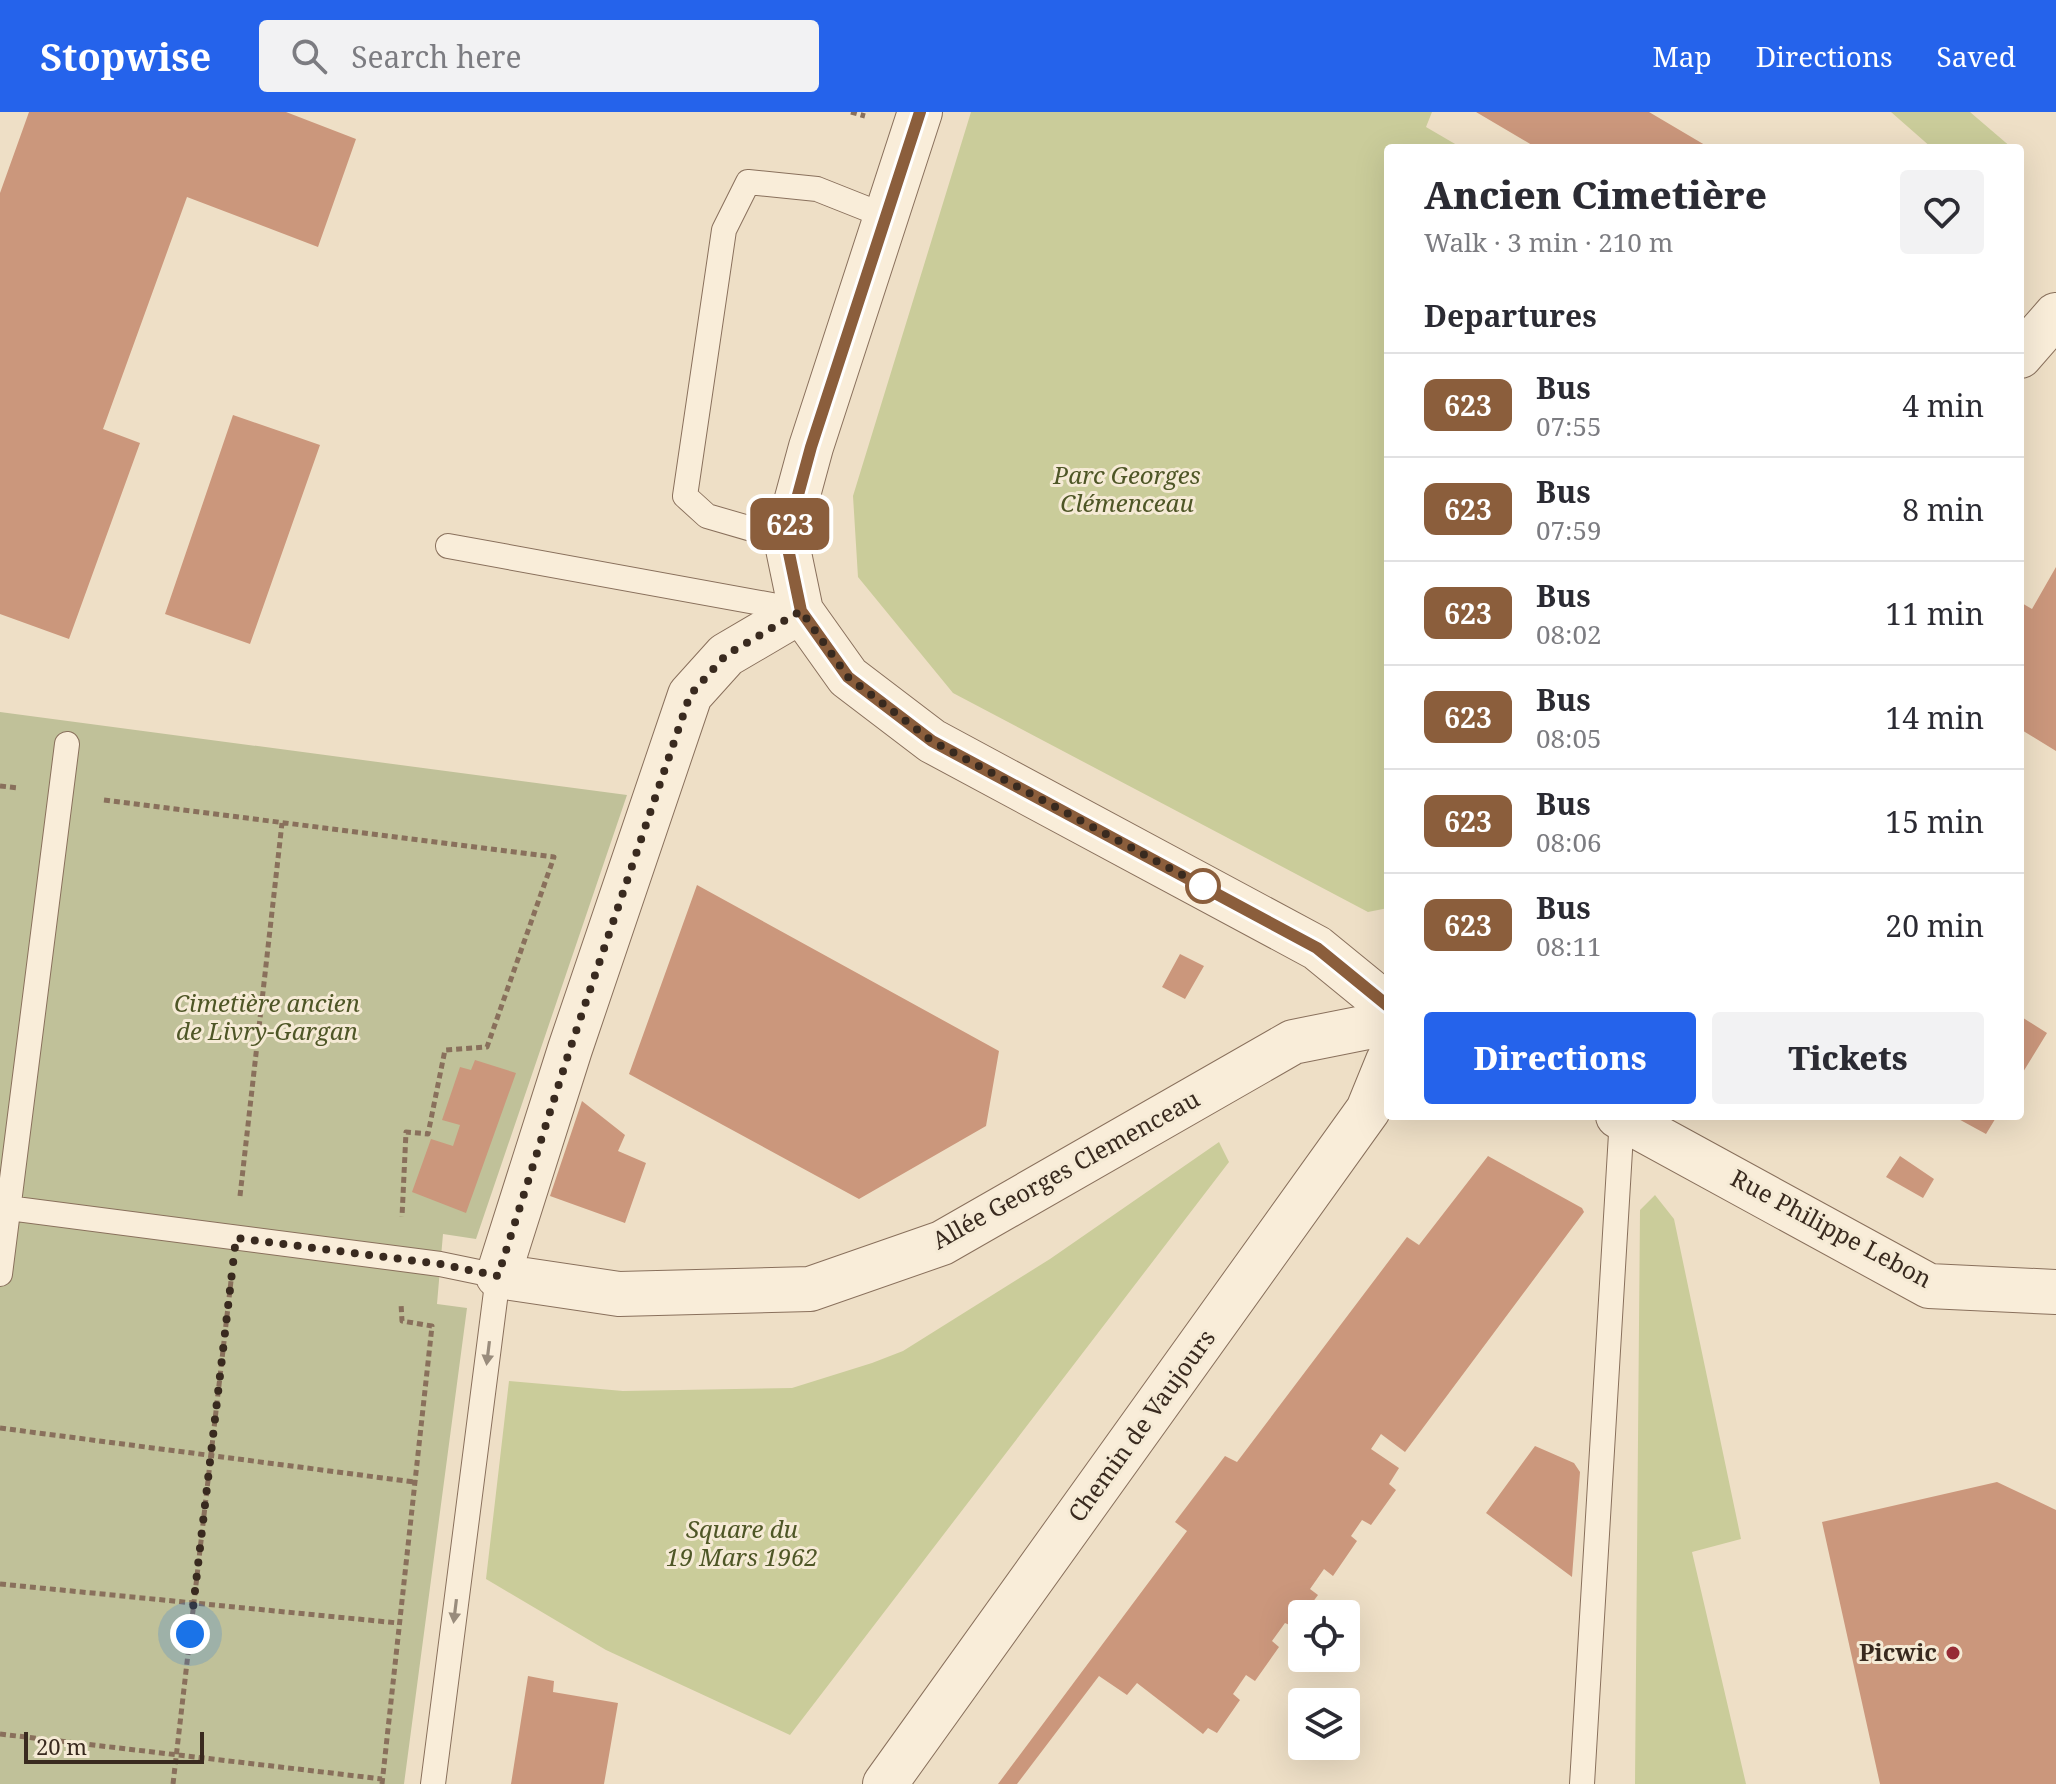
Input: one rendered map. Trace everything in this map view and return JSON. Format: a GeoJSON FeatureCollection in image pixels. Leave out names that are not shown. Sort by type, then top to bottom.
{"type":"FeatureCollection","features":[{"type":"Feature","properties":{"kind":"street"},"geometry":{"type":"LineString","coordinates":[[920,112],[811,447],[786,539],[801,611],[848,677],[932,741],[1317,948],[1384,1003]]}},
{"type":"Feature","properties":{"kind":"street"},"geometry":{"type":"LineString","coordinates":[[2024,351],[2056,315]]}},
{"type":"Feature","properties":{"kind":"street"},"geometry":{"type":"LineString","coordinates":[[498,1276],[570,1049],[690,695],[726,655],[801,611]]}},
{"type":"Feature","properties":{"kind":"street","name":"Allée Georges Clemenceau"},"geometry":{"type":"LineString","coordinates":[[498,1276],[619,1294],[810,1289],[942,1243],[1293,1042],[1384,1024]]}},
{"type":"Feature","properties":{"kind":"street","name":"Chemin de Vaujours"},"geometry":{"type":"LineString","coordinates":[[885,1784],[1368,1110],[1384,1071]]}},
{"type":"Feature","properties":{"kind":"street","name":"Rue Philippe Lebon"},"geometry":{"type":"LineString","coordinates":[[1625,1120],[1929,1286],[2056,1292]]}},
{"type":"Feature","properties":{"kind":"lane"},"geometry":{"type":"LineString","coordinates":[[786,539],[707,516],[685,496],[724,230],[748,182],[817,189],[885,216]]}},
{"type":"Feature","properties":{"kind":"lane"},"geometry":{"type":"LineString","coordinates":[[448,546],[801,611]]}},
{"type":"Feature","properties":{"kind":"lane"},"geometry":{"type":"LineString","coordinates":[[0,1274],[4,1207],[67,744]]}},
{"type":"Feature","properties":{"kind":"lane"},"geometry":{"type":"LineString","coordinates":[[1582,1784],[1620,1120]]}},
{"type":"Feature","properties":{"kind":"lane"},"geometry":{"type":"LineString","coordinates":[[4,1207],[399,1259],[498,1276],[433,1784]]}},
{"type":"Feature","properties":{"kind":"path"},"geometry":{"type":"LineString","coordinates":[[0,786],[554,857],[487,1047],[445,1050],[428,1134],[406,1132],[399,1259],[402,1321],[432,1326],[382,1781],[0,1734]]}},
{"type":"Feature","properties":{"kind":"path"},"geometry":{"type":"LineString","coordinates":[[173,1784],[282,823]]}},
{"type":"Feature","properties":{"kind":"path"},"geometry":{"type":"LineString","coordinates":[[0,1428],[414,1482]]}},
{"type":"Feature","properties":{"kind":"path"},"geometry":{"type":"LineString","coordinates":[[0,1584],[398,1623]]}},
{"type":"Feature","properties":{"kind":"green space","name":"Parc Georges Clémenceau"},"geometry":{"type":"Polygon","coordinates":[[[971,112],[1432,112],[1426,127],[1455,144],[1384,144],[1384,909],[1368,912],[953,693],[858,577],[853,496],[971,112]]]}},
{"type":"Feature","properties":{"kind":"green space"},"geometry":{"type":"Polygon","coordinates":[[[1891,112],[1970,112],[2007,144],[1927,144],[1891,112]]]}},
{"type":"Feature","properties":{"kind":"green space","name":"Cimetière ancien de Livry-Gargan"},"geometry":{"type":"Polygon","coordinates":[[[0,712],[627,795],[476,1239],[443,1234],[437,1304],[467,1308],[404,1784],[0,1784],[0,712]]]}},
{"type":"Feature","properties":{"kind":"green space","name":"Square du 19 Mars 1962"},"geometry":{"type":"Polygon","coordinates":[[[1219,1142],[1229,1162],[790,1735],[606,1650],[486,1579],[509,1381],[623,1391],[792,1388],[872,1363],[903,1351],[1050,1259],[1219,1142]]]}},
{"type":"Feature","properties":{"kind":"green space"},"geometry":{"type":"Polygon","coordinates":[[[1655,1195],[1674,1219],[1741,1539],[1692,1552],[1746,1784],[1635,1784],[1640,1210],[1655,1195]]]}},
{"type":"Feature","properties":{"kind":"building"},"geometry":{"type":"Polygon","coordinates":[[[29,112],[286,112],[356,139],[318,247],[187,197],[103,429],[140,443],[69,639],[0,614],[0,193],[29,112]]]}},
{"type":"Feature","properties":{"kind":"building"},"geometry":{"type":"Polygon","coordinates":[[[1476,112],[1649,112],[1703,144],[1530,144],[1476,112]]]}},
{"type":"Feature","properties":{"kind":"building"},"geometry":{"type":"Polygon","coordinates":[[[233,415],[320,445],[250,644],[165,614],[233,415]]]}},
{"type":"Feature","properties":{"kind":"building"},"geometry":{"type":"Polygon","coordinates":[[[2056,567],[2056,751],[2024,731],[2024,604],[2032,609],[2056,567]]]}},
{"type":"Feature","properties":{"kind":"building"},"geometry":{"type":"Polygon","coordinates":[[[697,885],[999,1051],[986,1126],[859,1199],[629,1074],[697,885]]]}},
{"type":"Feature","properties":{"kind":"building"},"geometry":{"type":"Polygon","coordinates":[[[1180,954],[1204,966],[1185,999],[1162,987],[1180,954]]]}},
{"type":"Feature","properties":{"kind":"building"},"geometry":{"type":"Polygon","coordinates":[[[2024,1019],[2047,1033],[2024,1070],[2024,1019]]]}},
{"type":"Feature","properties":{"kind":"building"},"geometry":{"type":"Polygon","coordinates":[[[475,1060],[516,1073],[466,1213],[412,1192],[431,1139],[453,1146],[460,1125],[442,1120],[460,1067],[471,1070],[475,1060]]]}},
{"type":"Feature","properties":{"kind":"building"},"geometry":{"type":"Polygon","coordinates":[[[582,1101],[625,1135],[618,1151],[646,1163],[625,1223],[550,1196],[582,1101]]]}},
{"type":"Feature","properties":{"kind":"building"},"geometry":{"type":"Polygon","coordinates":[[[1960,1120],[1995,1120],[1986,1134],[1960,1120]]]}},
{"type":"Feature","properties":{"kind":"building"},"geometry":{"type":"Polygon","coordinates":[[[1488,1156],[1582,1208],[1584,1212],[1405,1452],[1381,1434],[1371,1449],[1399,1468],[1389,1484],[1396,1490],[1371,1525],[1362,1520],[1351,1536],[1357,1541],[1333,1576],[1324,1569],[1310,1589],[1318,1595],[1314,1600],[1288,1600],[1288,1624],[1285,1623],[1272,1641],[1279,1647],[1255,1681],[1246,1675],[1233,1694],[1240,1700],[1217,1733],[1208,1728],[1203,1734],[1137,1683],[1127,1695],[1099,1676],[1017,1784],[998,1784],[1187,1531],[1175,1522],[1225,1456],[1237,1462],[1407,1237],[1419,1245],[1488,1156]]]}},
{"type":"Feature","properties":{"kind":"building"},"geometry":{"type":"Polygon","coordinates":[[[1900,1156],[1934,1179],[1923,1198],[1886,1177],[1900,1156]]]}},
{"type":"Feature","properties":{"kind":"building"},"geometry":{"type":"Polygon","coordinates":[[[1535,1446],[1574,1463],[1580,1472],[1572,1577],[1486,1513],[1535,1446]]]}},
{"type":"Feature","properties":{"kind":"building","name":"Picwic"},"geometry":{"type":"Polygon","coordinates":[[[1997,1482],[2056,1510],[2056,1784],[1880,1784],[1822,1522],[1997,1482]]]}},
{"type":"Feature","properties":{"kind":"building"},"geometry":{"type":"Polygon","coordinates":[[[528,1676],[554,1681],[553,1692],[618,1703],[604,1784],[511,1784],[528,1676]]]}},
{"type":"Feature","properties":{"kind":"bus line","name":"623"},"geometry":{"type":"LineString","coordinates":[[920,112],[811,447],[786,539],[801,611],[848,677],[932,741],[1317,948],[1384,1003]]}},
{"type":"Feature","properties":{"kind":"place","name":"Picwic"},"geometry":{"type":"Point","coordinates":[1953,1653]}},
{"type":"Feature","properties":{"kind":"route"},"geometry":{"type":"LineString","coordinates":[[190,1634],[236,1238],[440,1264],[498,1276],[570,1049],[690,695],[726,655],[801,611],[848,677],[932,741],[1203,886]]}}]}
